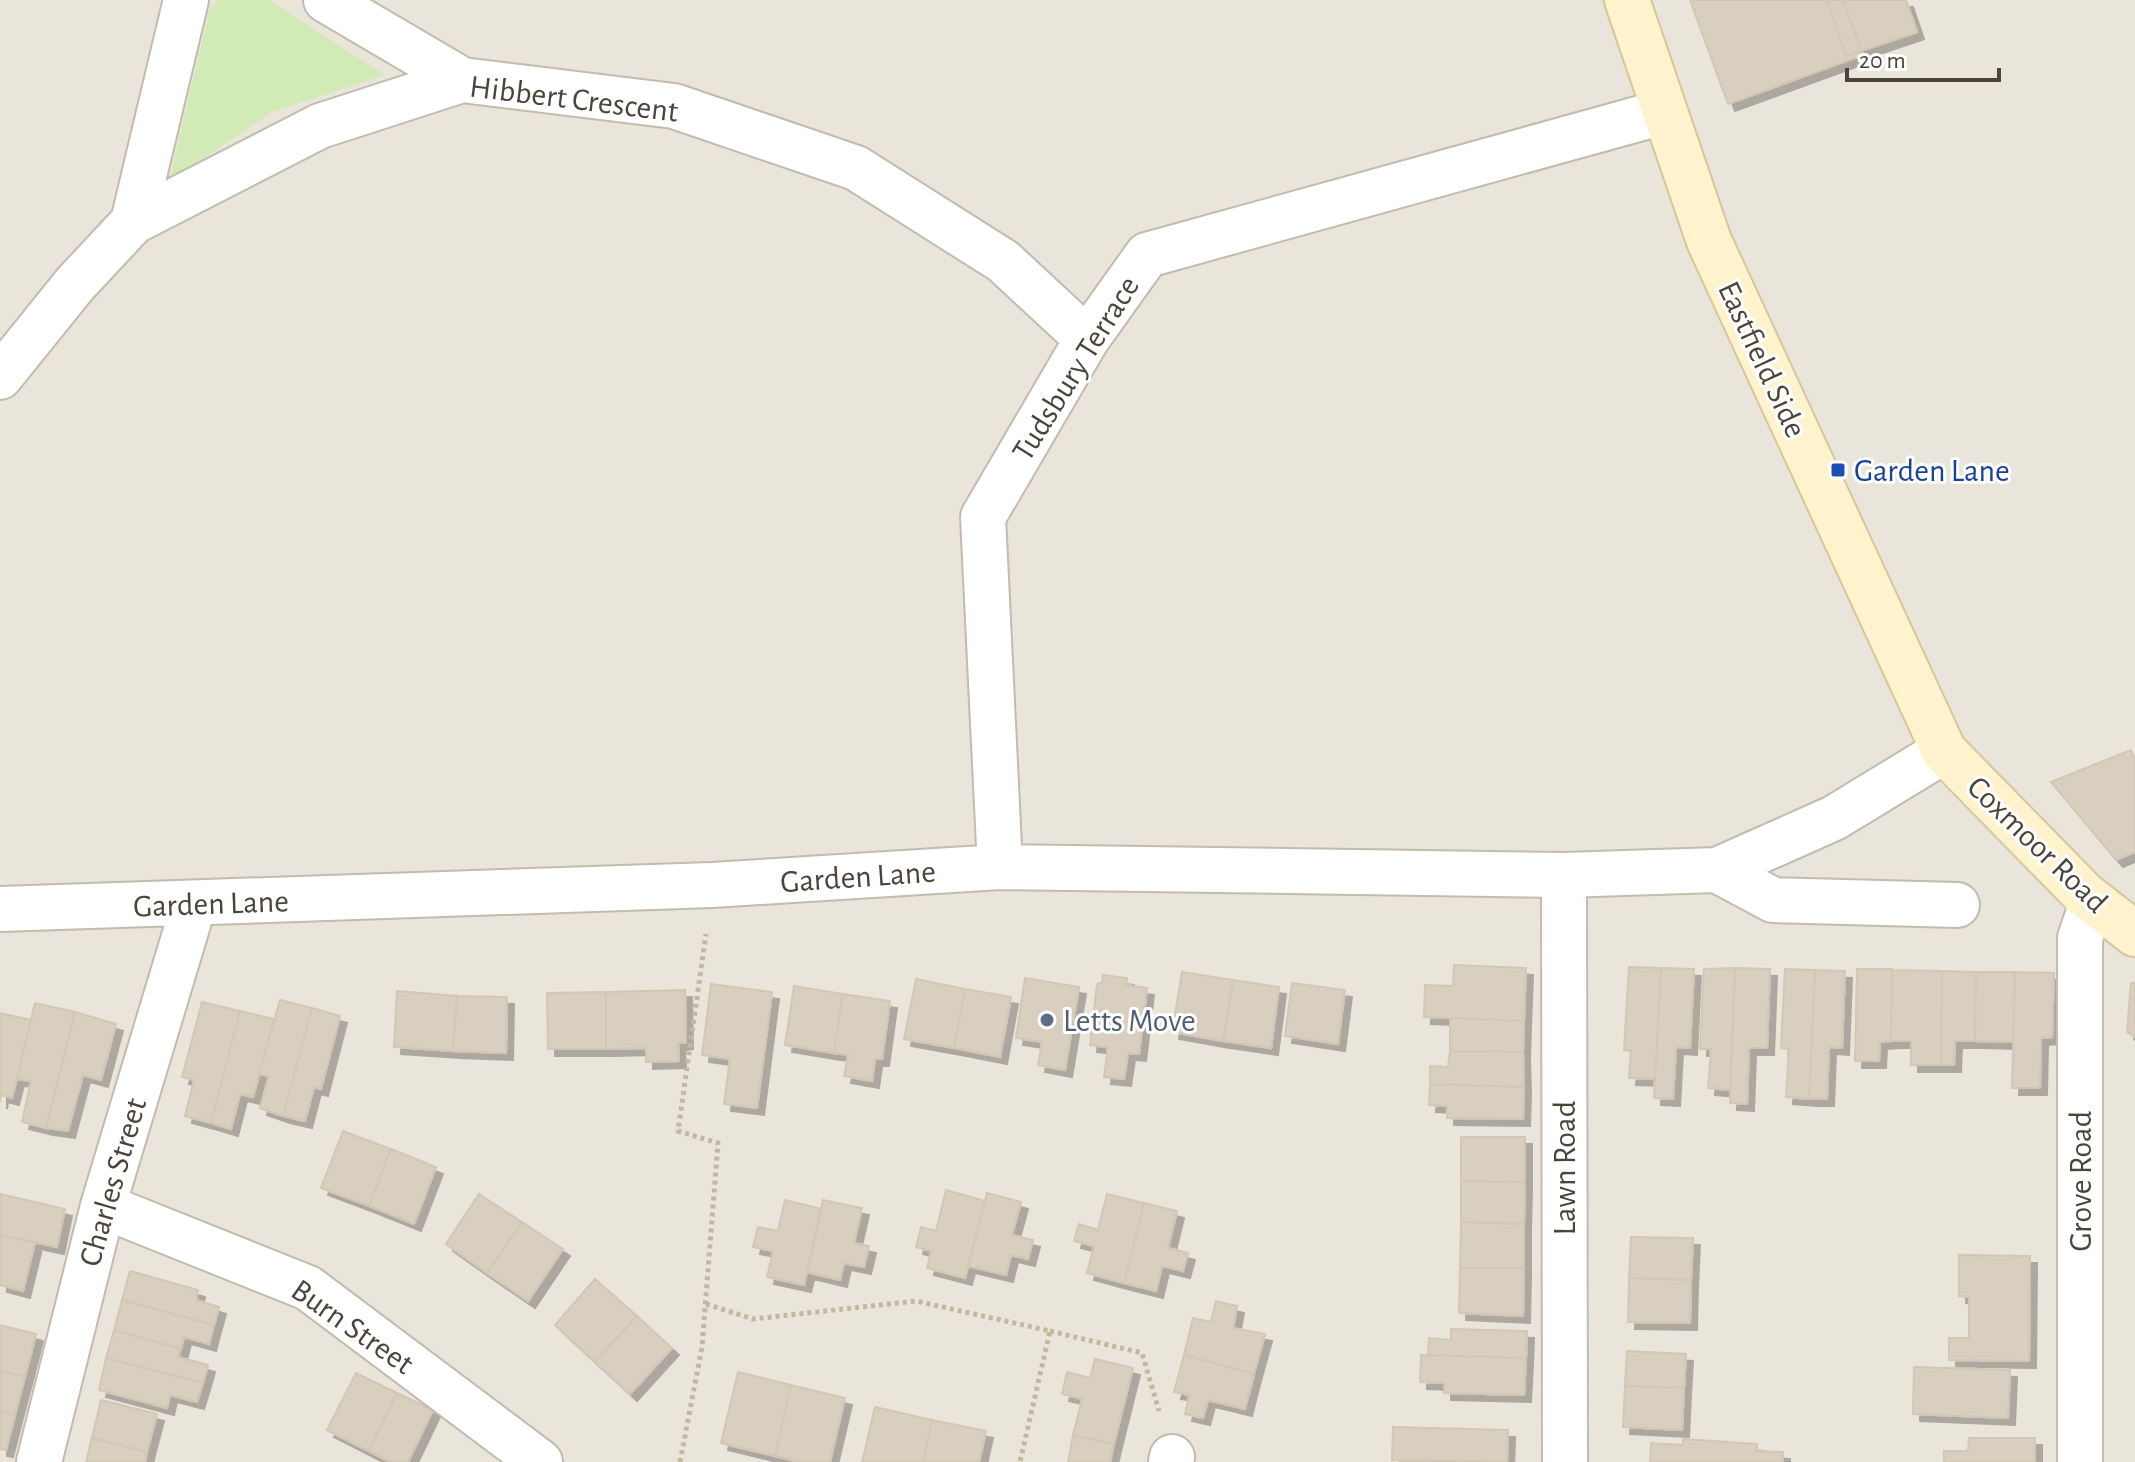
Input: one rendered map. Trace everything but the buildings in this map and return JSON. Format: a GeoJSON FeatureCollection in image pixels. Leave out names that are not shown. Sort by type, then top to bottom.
{"type":"FeatureCollection","features":[{"type":"Feature","properties":{"kind":"street"},"geometry":{"type":"LineString","coordinates":[[133,222],[186,0]]}},
{"type":"Feature","properties":{"kind":"street"},"geometry":{"type":"LineString","coordinates":[[326,0],[462,80]]}},
{"type":"Feature","properties":{"kind":"street","name":"Eastfield Side"},"geometry":{"type":"LineString","coordinates":[[1627,0],[1709,241],[1944,751]]}},
{"type":"Feature","properties":{"kind":"street","name":"Hibbert Crescent"},"geometry":{"type":"LineString","coordinates":[[0,377],[75,284],[133,222],[320,126],[462,80],[674,106],[856,168],[1003,261],[1087,339]]}},
{"type":"Feature","properties":{"kind":"street","name":"Tudsbury Terrace"},"geometry":{"type":"LineString","coordinates":[[1000,867],[983,517],[1087,339],[1147,255],[1663,112]]}},
{"type":"Feature","properties":{"kind":"street","name":"Garden Lane"},"geometry":{"type":"LineString","coordinates":[[0,909],[712,885],[1000,867],[1564,875],[1717,870],[1834,818],[1944,751]]}},
{"type":"Feature","properties":{"kind":"street","name":"Coxmoor Road"},"geometry":{"type":"LineString","coordinates":[[1944,751],[2092,903],[2135,934]]}},
{"type":"Feature","properties":{"kind":"street"},"geometry":{"type":"LineString","coordinates":[[1717,870],[1773,900],[1957,905]]}},
{"type":"Feature","properties":{"kind":"street","name":"Lawn Road"},"geometry":{"type":"LineString","coordinates":[[1564,875],[1565,1462]]}},
{"type":"Feature","properties":{"kind":"street","name":"Grove Road"},"geometry":{"type":"LineString","coordinates":[[2080,1462],[2080,938],[2092,903]]}},
{"type":"Feature","properties":{"kind":"street","name":"Charles Street"},"geometry":{"type":"LineString","coordinates":[[39,1462],[103,1206],[194,904]]}},
{"type":"Feature","properties":{"kind":"street","name":"Burn Street"},"geometry":{"type":"LineString","coordinates":[[103,1206],[308,1288],[540,1462]]}},
{"type":"Feature","properties":{"kind":"path"},"geometry":{"type":"LineString","coordinates":[[680,1462],[702,1347],[718,1143],[678,1131],[712,885]]}},
{"type":"Feature","properties":{"kind":"path"},"geometry":{"type":"LineString","coordinates":[[706,1304],[753,1319],[916,1301],[1142,1353],[1172,1460]]}},
{"type":"Feature","properties":{"kind":"path"},"geometry":{"type":"LineString","coordinates":[[1020,1462],[1050,1331]]}},
{"type":"Feature","properties":{"kind":"shaded area"},"geometry":{"type":"Polygon","coordinates":[[[0,0],[2135,0],[2135,1462],[0,1462],[0,0]]]}},
{"type":"Feature","properties":{"kind":"green space"},"geometry":{"type":"Polygon","coordinates":[[[219,0],[269,0],[385,75],[272,112],[169,182],[210,8],[219,0]]]}},
{"type":"Feature","properties":{"kind":"place","name":"Garden Lane"},"geometry":{"type":"Point","coordinates":[1838,470]}},
{"type":"Feature","properties":{"kind":"place","name":"Letts Move"},"geometry":{"type":"Point","coordinates":[1047,1020]}}]}
